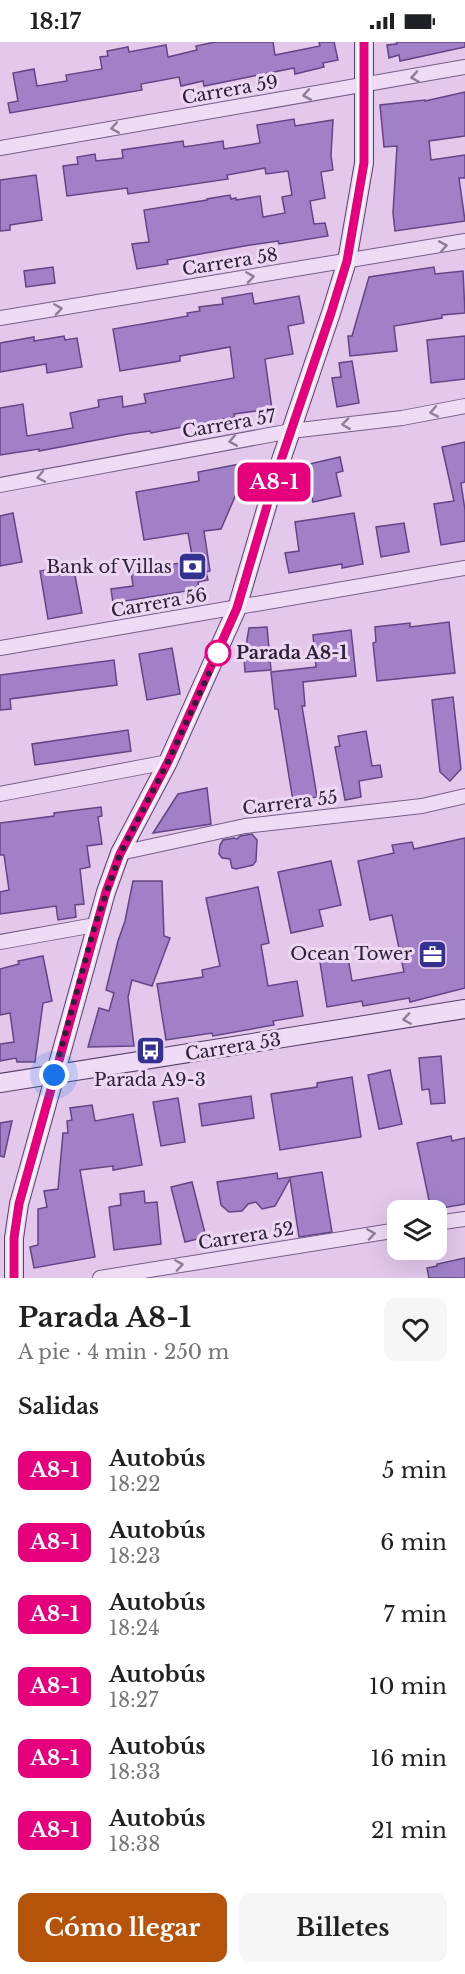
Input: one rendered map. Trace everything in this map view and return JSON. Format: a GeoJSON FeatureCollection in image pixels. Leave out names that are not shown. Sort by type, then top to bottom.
{"type":"FeatureCollection","features":[{"type":"Feature","properties":{"kind":"street"},"geometry":{"type":"LineString","coordinates":[[14,1278],[14,1238],[19,1204],[95,925],[120,854],[168,762],[237,608],[291,431],[347,261],[364,163],[364,42]]}},
{"type":"Feature","properties":{"kind":"street","name":"Carrera 59"},"geometry":{"type":"LineString","coordinates":[[0,148],[465,67]]}},
{"type":"Feature","properties":{"kind":"street","name":"Carrera 58"},"geometry":{"type":"LineString","coordinates":[[0,318],[465,242]]}},
{"type":"Feature","properties":{"kind":"street","name":"Carrera 57"},"geometry":{"type":"LineString","coordinates":[[0,485],[291,431],[402,418],[465,406]]}},
{"type":"Feature","properties":{"kind":"street","name":"Carrera 56"},"geometry":{"type":"LineString","coordinates":[[0,648],[465,568]]}},
{"type":"Feature","properties":{"kind":"street"},"geometry":{"type":"LineString","coordinates":[[0,794],[168,762]]}},
{"type":"Feature","properties":{"kind":"street","name":"Carrera 55"},"geometry":{"type":"LineString","coordinates":[[120,854],[245,826],[422,806],[465,796]]}},
{"type":"Feature","properties":{"kind":"street"},"geometry":{"type":"LineString","coordinates":[[0,942],[95,925]]}},
{"type":"Feature","properties":{"kind":"street","name":"Carrera 53"},"geometry":{"type":"LineString","coordinates":[[0,1083],[465,1009]]}},
{"type":"Feature","properties":{"kind":"street"},"geometry":{"type":"LineString","coordinates":[[447,1221],[465,1219]]}},
{"type":"Feature","properties":{"kind":"street","name":"Carrera 52"},"geometry":{"type":"LineString","coordinates":[[100,1278],[387,1232]]}},
{"type":"Feature","properties":{"kind":"building"},"geometry":{"type":"Polygon","coordinates":[[[215,42],[273,42],[275,55],[320,46],[319,42],[334,42],[338,60],[323,63],[324,67],[295,74],[294,68],[204,86],[203,81],[181,86],[179,77],[141,84],[142,90],[10,113],[8,103],[18,101],[13,73],[34,69],[37,86],[67,81],[66,75],[102,69],[100,57],[108,56],[107,51],[128,47],[129,52],[166,45],[168,57],[197,50],[196,46],[215,42]]]}},
{"type":"Feature","properties":{"kind":"building"},"geometry":{"type":"Polygon","coordinates":[[[396,42],[465,42],[465,47],[400,61],[399,55],[389,58],[387,45],[397,44],[396,42]]]}},
{"type":"Feature","properties":{"kind":"building"},"geometry":{"type":"Polygon","coordinates":[[[465,92],[465,136],[429,141],[431,160],[465,155],[465,178],[459,178],[465,221],[395,231],[393,213],[397,146],[384,147],[380,105],[425,101],[465,92]]]}},
{"type":"Feature","properties":{"kind":"building"},"geometry":{"type":"Polygon","coordinates":[[[294,119],[295,126],[333,120],[331,156],[333,170],[321,172],[325,198],[310,201],[314,224],[325,223],[328,236],[279,244],[278,241],[250,245],[167,260],[168,264],[137,269],[132,244],[149,242],[144,210],[230,195],[231,199],[236,198],[236,200],[260,196],[263,217],[285,213],[282,197],[292,195],[288,171],[266,174],[265,168],[227,175],[228,179],[128,194],[127,188],[67,196],[63,166],[78,164],[77,157],[95,154],[96,161],[123,158],[122,150],[183,141],[184,147],[223,141],[224,149],[260,143],[257,125],[294,119]]]}},
{"type":"Feature","properties":{"kind":"building"},"geometry":{"type":"Polygon","coordinates":[[[36,175],[42,220],[10,225],[10,230],[0,231],[0,180],[36,175]]]}},
{"type":"Feature","properties":{"kind":"building"},"geometry":{"type":"Polygon","coordinates":[[[53,267],[55,283],[26,287],[24,271],[53,267]]]}},
{"type":"Feature","properties":{"kind":"building"},"geometry":{"type":"Polygon","coordinates":[[[434,267],[435,274],[463,271],[465,313],[442,315],[442,318],[394,326],[397,351],[350,356],[348,336],[352,336],[369,277],[434,267]]]}},
{"type":"Feature","properties":{"kind":"building"},"geometry":{"type":"Polygon","coordinates":[[[252,293],[254,304],[299,296],[304,323],[288,326],[293,354],[265,359],[272,409],[234,414],[235,417],[151,433],[150,431],[128,434],[39,451],[39,449],[0,455],[0,408],[23,404],[27,436],[73,428],[70,413],[99,407],[98,400],[122,396],[123,407],[146,403],[144,394],[234,378],[230,347],[180,356],[180,361],[120,371],[113,329],[188,316],[187,313],[200,311],[199,307],[223,304],[222,298],[252,293]]]}},
{"type":"Feature","properties":{"kind":"building"},"geometry":{"type":"Polygon","coordinates":[[[64,336],[65,340],[77,338],[82,367],[47,373],[46,364],[0,372],[0,343],[34,337],[34,341],[64,336]]]}},
{"type":"Feature","properties":{"kind":"building"},"geometry":{"type":"Polygon","coordinates":[[[465,336],[465,379],[431,383],[427,340],[465,336]]]}},
{"type":"Feature","properties":{"kind":"building"},"geometry":{"type":"Polygon","coordinates":[[[352,361],[359,403],[337,407],[332,378],[341,377],[339,363],[352,361]]]}},
{"type":"Feature","properties":{"kind":"building"},"geometry":{"type":"Polygon","coordinates":[[[465,442],[465,482],[461,483],[465,510],[465,541],[441,545],[434,504],[454,501],[442,447],[465,442]]]}},
{"type":"Feature","properties":{"kind":"building"},"geometry":{"type":"Polygon","coordinates":[[[340,457],[343,471],[336,473],[341,496],[313,502],[305,465],[340,457]]]}},
{"type":"Feature","properties":{"kind":"building"},"geometry":{"type":"Polygon","coordinates":[[[250,462],[221,529],[204,531],[210,571],[206,572],[208,580],[198,582],[199,589],[113,603],[111,589],[133,586],[131,571],[193,561],[188,533],[144,540],[136,492],[199,481],[198,472],[250,462]]]}},
{"type":"Feature","properties":{"kind":"building"},"geometry":{"type":"Polygon","coordinates":[[[13,513],[22,562],[0,566],[0,516],[13,513]]]}},
{"type":"Feature","properties":{"kind":"building"},"geometry":{"type":"Polygon","coordinates":[[[354,513],[363,564],[342,568],[342,564],[289,573],[285,553],[299,551],[295,522],[354,513]]]}},
{"type":"Feature","properties":{"kind":"building"},"geometry":{"type":"Polygon","coordinates":[[[404,523],[409,552],[381,557],[376,527],[404,523]]]}},
{"type":"Feature","properties":{"kind":"building"},"geometry":{"type":"Polygon","coordinates":[[[73,565],[82,613],[48,619],[40,571],[73,565]]]}},
{"type":"Feature","properties":{"kind":"building"},"geometry":{"type":"Polygon","coordinates":[[[449,622],[455,673],[377,681],[373,643],[376,642],[375,627],[410,623],[410,627],[449,622]]]}},
{"type":"Feature","properties":{"kind":"building"},"geometry":{"type":"Polygon","coordinates":[[[267,627],[271,670],[245,672],[244,658],[249,628],[267,627]]]}},
{"type":"Feature","properties":{"kind":"building"},"geometry":{"type":"Polygon","coordinates":[[[351,630],[356,676],[303,682],[305,706],[302,706],[317,797],[293,801],[278,709],[275,709],[271,672],[316,667],[313,635],[351,630]]]}},
{"type":"Feature","properties":{"kind":"building"},"geometry":{"type":"Polygon","coordinates":[[[172,648],[180,694],[147,700],[139,654],[172,648]]]}},
{"type":"Feature","properties":{"kind":"building"},"geometry":{"type":"Polygon","coordinates":[[[114,660],[117,685],[10,699],[11,709],[0,710],[0,675],[114,660]]]}},
{"type":"Feature","properties":{"kind":"building"},"geometry":{"type":"Polygon","coordinates":[[[453,697],[461,769],[450,781],[440,772],[432,700],[453,697]]]}},
{"type":"Feature","properties":{"kind":"building"},"geometry":{"type":"Polygon","coordinates":[[[128,730],[131,751],[35,765],[32,744],[128,730]]]}},
{"type":"Feature","properties":{"kind":"building"},"geometry":{"type":"Polygon","coordinates":[[[366,731],[372,766],[380,765],[382,777],[359,781],[361,797],[345,800],[335,747],[340,746],[338,736],[366,731]]]}},
{"type":"Feature","properties":{"kind":"building"},"geometry":{"type":"Polygon","coordinates":[[[207,788],[211,824],[153,833],[178,794],[207,788]]]}},
{"type":"Feature","properties":{"kind":"building"},"geometry":{"type":"Polygon","coordinates":[[[101,807],[102,816],[98,817],[102,844],[87,846],[90,867],[80,869],[84,904],[75,905],[76,917],[58,920],[56,906],[0,914],[0,892],[9,890],[4,855],[0,855],[0,823],[101,807]]]}},
{"type":"Feature","properties":{"kind":"building"},"geometry":{"type":"Polygon","coordinates":[[[252,834],[257,840],[256,861],[253,865],[232,868],[230,859],[222,858],[219,854],[220,845],[223,840],[237,839],[240,836],[252,834]]]}},
{"type":"Feature","properties":{"kind":"building"},"geometry":{"type":"Polygon","coordinates":[[[465,838],[465,988],[410,1002],[409,998],[363,1006],[362,1001],[327,1007],[320,962],[348,957],[352,981],[404,972],[392,915],[370,920],[358,861],[394,853],[392,845],[412,842],[414,849],[465,838]]]}},
{"type":"Feature","properties":{"kind":"building"},"geometry":{"type":"Polygon","coordinates":[[[331,861],[341,905],[319,910],[323,926],[291,933],[278,872],[331,861]]]}},
{"type":"Feature","properties":{"kind":"building"},"geometry":{"type":"Polygon","coordinates":[[[133,881],[162,881],[164,936],[170,938],[152,986],[132,980],[128,997],[134,1046],[88,1047],[99,1008],[109,1011],[114,993],[106,990],[125,921],[133,881]]]}},
{"type":"Feature","properties":{"kind":"building"},"geometry":{"type":"Polygon","coordinates":[[[258,887],[269,943],[261,945],[268,986],[297,981],[303,1016],[273,1021],[274,1025],[213,1036],[212,1033],[166,1040],[157,984],[203,977],[202,970],[220,966],[206,898],[258,887]]]}},
{"type":"Feature","properties":{"kind":"building"},"geometry":{"type":"Polygon","coordinates":[[[43,956],[52,1001],[43,1003],[35,1062],[17,1062],[16,1058],[0,1061],[0,1044],[14,1042],[10,1013],[0,1015],[0,969],[19,964],[18,961],[43,956]]]}},
{"type":"Feature","properties":{"kind":"building"},"geometry":{"type":"Polygon","coordinates":[[[441,1056],[445,1103],[431,1104],[429,1089],[422,1090],[419,1058],[441,1056]]]}},
{"type":"Feature","properties":{"kind":"building"},"geometry":{"type":"Polygon","coordinates":[[[390,1070],[402,1124],[379,1129],[368,1075],[390,1070]]]}},
{"type":"Feature","properties":{"kind":"building"},"geometry":{"type":"Polygon","coordinates":[[[352,1077],[361,1137],[280,1150],[271,1094],[317,1087],[317,1083],[352,1077]]]}},
{"type":"Feature","properties":{"kind":"building"},"geometry":{"type":"Polygon","coordinates":[[[251,1096],[254,1118],[202,1126],[199,1104],[251,1096]]]}},
{"type":"Feature","properties":{"kind":"building"},"geometry":{"type":"Polygon","coordinates":[[[178,1098],[185,1142],[161,1146],[153,1102],[178,1098]]]}},
{"type":"Feature","properties":{"kind":"building"},"geometry":{"type":"Polygon","coordinates":[[[92,1105],[95,1121],[133,1114],[142,1165],[113,1170],[113,1166],[80,1170],[95,1257],[34,1268],[30,1247],[38,1245],[38,1209],[47,1207],[44,1191],[58,1189],[63,1133],[68,1133],[67,1121],[72,1120],[70,1108],[92,1105]]]}},
{"type":"Feature","properties":{"kind":"building"},"geometry":{"type":"Polygon","coordinates":[[[12,1121],[4,1157],[0,1156],[0,1123],[12,1121]]]}},
{"type":"Feature","properties":{"kind":"building"},"geometry":{"type":"Polygon","coordinates":[[[451,1136],[452,1141],[465,1138],[465,1204],[447,1207],[447,1200],[429,1200],[417,1143],[451,1136]]]}},
{"type":"Feature","properties":{"kind":"building"},"geometry":{"type":"Polygon","coordinates":[[[322,1172],[332,1232],[299,1237],[290,1179],[275,1206],[262,1209],[256,1202],[248,1204],[242,1211],[229,1212],[221,1205],[217,1182],[277,1173],[278,1179],[322,1172]]]}},
{"type":"Feature","properties":{"kind":"building"},"geometry":{"type":"Polygon","coordinates":[[[192,1182],[206,1237],[185,1242],[171,1187],[192,1182]]]}},
{"type":"Feature","properties":{"kind":"building"},"geometry":{"type":"Polygon","coordinates":[[[144,1191],[145,1203],[157,1202],[161,1244],[114,1250],[109,1207],[121,1205],[120,1194],[144,1191]]]}},
{"type":"Feature","properties":{"kind":"building"},"geometry":{"type":"Polygon","coordinates":[[[465,1258],[465,1278],[429,1278],[427,1268],[465,1258]]]}},
{"type":"Feature","properties":{"kind":"bus line","name":"A8-1"},"geometry":{"type":"LineString","coordinates":[[14,1278],[14,1238],[19,1204],[89,946],[106,892],[120,854],[168,762],[237,608],[277,472],[347,261],[364,163],[364,42]]}},
{"type":"Feature","properties":{"kind":"place","name":"Bank of Villas"},"geometry":{"type":"Point","coordinates":[193,567]}},
{"type":"Feature","properties":{"kind":"place","name":"Parada A8-1"},"geometry":{"type":"Point","coordinates":[218,653]}},
{"type":"Feature","properties":{"kind":"place","name":"Ocean Tower"},"geometry":{"type":"Point","coordinates":[433,954]}},
{"type":"Feature","properties":{"kind":"place","name":"Parada A9-3"},"geometry":{"type":"Point","coordinates":[150,1051]}},
{"type":"Feature","properties":{"kind":"route"},"geometry":{"type":"LineString","coordinates":[[54,1075],[95,925],[120,854],[168,762],[220,649],[218,653]]}}]}
